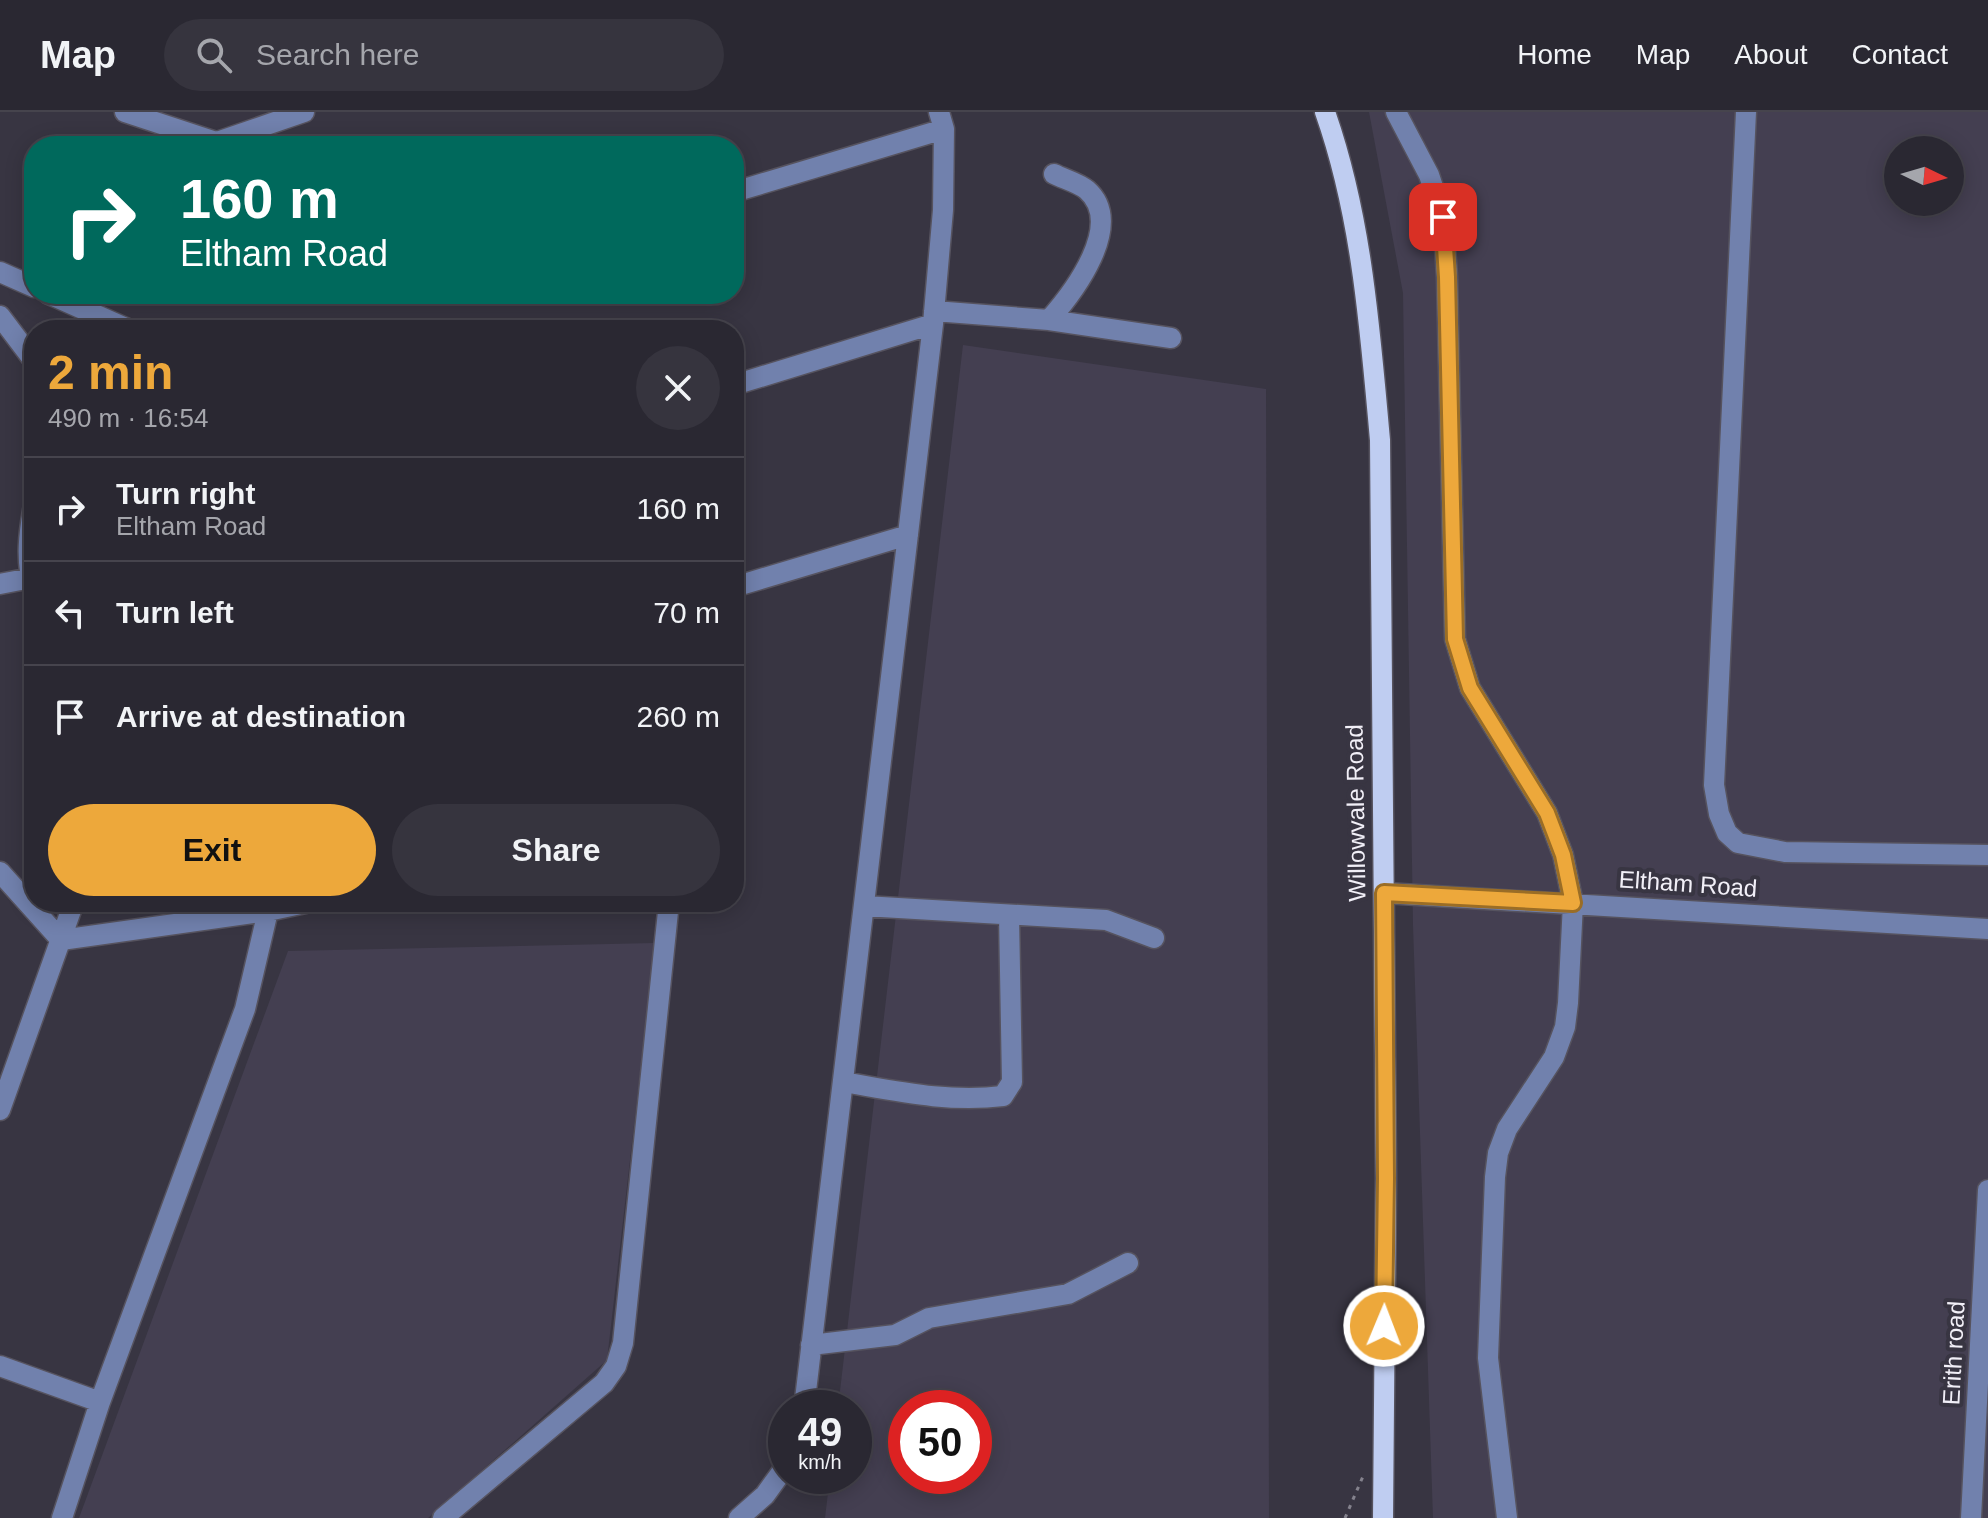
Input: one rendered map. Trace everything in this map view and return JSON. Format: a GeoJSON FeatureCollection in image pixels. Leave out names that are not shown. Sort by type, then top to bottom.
{"type":"FeatureCollection","features":[{"type":"Feature","properties":{"kind":"main road","name":"Willowvale Road"},"geometry":{"type":"LineString","coordinates":[[1325,112],[1355,230],[1370,329],[1380,440],[1386,1178],[1383,1518]]}},
{"type":"Feature","properties":{"kind":"street"},"geometry":{"type":"LineString","coordinates":[[125,112],[198,136]]}},
{"type":"Feature","properties":{"kind":"street"},"geometry":{"type":"LineString","coordinates":[[242,136],[304,112]]}},
{"type":"Feature","properties":{"kind":"street"},"geometry":{"type":"LineString","coordinates":[[1396,112],[1429,175],[1443,217],[1455,639],[1470,688],[1547,813],[1563,855],[1573,903],[1565,1027],[1554,1057],[1507,1129],[1498,1153],[1495,1177],[1488,1358],[1507,1518]]}},
{"type":"Feature","properties":{"kind":"street"},"geometry":{"type":"LineString","coordinates":[[1746,112],[1714,785],[1719,814],[1727,833],[1738,843],[1785,852],[1988,855]]}},
{"type":"Feature","properties":{"kind":"street"},"geometry":{"type":"LineString","coordinates":[[744,189],[941,120],[943,210],[933,317],[806,1390]]}},
{"type":"Feature","properties":{"kind":"street"},"geometry":{"type":"LineString","coordinates":[[1049,320],[1072,294],[1100,234],[1101,210],[1087,190],[1054,174]]}},
{"type":"Feature","properties":{"kind":"street"},"geometry":{"type":"LineString","coordinates":[[0,272],[24,283]]}},
{"type":"Feature","properties":{"kind":"street"},"geometry":{"type":"LineString","coordinates":[[72,304],[108,320]]}},
{"type":"Feature","properties":{"kind":"street"},"geometry":{"type":"LineString","coordinates":[[0,316],[24,348]]}},
{"type":"Feature","properties":{"kind":"street"},"geometry":{"type":"LineString","coordinates":[[744,382],[933,317],[1049,320],[1171,338]]}},
{"type":"Feature","properties":{"kind":"street"},"geometry":{"type":"LineString","coordinates":[[744,584],[908,535]]}},
{"type":"Feature","properties":{"kind":"street"},"geometry":{"type":"LineString","coordinates":[[0,584],[24,583]]}},
{"type":"Feature","properties":{"kind":"street"},"geometry":{"type":"LineString","coordinates":[[0,872],[24,899]]}},
{"type":"Feature","properties":{"kind":"street","name":"Eltham Road"},"geometry":{"type":"LineString","coordinates":[[1384,893],[1988,929]]}},
{"type":"Feature","properties":{"kind":"street"},"geometry":{"type":"LineString","coordinates":[[864,906],[1106,920],[1154,938]]}},
{"type":"Feature","properties":{"kind":"street"},"geometry":{"type":"LineString","coordinates":[[36,912],[61,940]]}},
{"type":"Feature","properties":{"kind":"street"},"geometry":{"type":"LineString","coordinates":[[0,1110],[71,912]]}},
{"type":"Feature","properties":{"kind":"street"},"geometry":{"type":"LineString","coordinates":[[61,940],[261,912]]}},
{"type":"Feature","properties":{"kind":"street"},"geometry":{"type":"LineString","coordinates":[[62,1518],[100,1402],[245,1009],[268,912]]}},
{"type":"Feature","properties":{"kind":"street"},"geometry":{"type":"LineString","coordinates":[[443,1518],[604,1383],[616,1366],[623,1343],[668,912]]}},
{"type":"Feature","properties":{"kind":"street"},"geometry":{"type":"LineString","coordinates":[[843,1082],[929,1097],[977,1099],[1003,1096],[1012,1082],[1009,915]]}},
{"type":"Feature","properties":{"kind":"street","name":"Erith road"},"geometry":{"type":"LineString","coordinates":[[1971,1518],[1988,1190]]}},
{"type":"Feature","properties":{"kind":"street"},"geometry":{"type":"LineString","coordinates":[[811,1345],[895,1335],[929,1318],[1068,1294],[1128,1263]]}},
{"type":"Feature","properties":{"kind":"street"},"geometry":{"type":"LineString","coordinates":[[0,1366],[100,1402]]}},
{"type":"Feature","properties":{"kind":"street"},"geometry":{"type":"LineString","coordinates":[[739,1518],[768,1491]]}},
{"type":"Feature","properties":{"kind":"path"},"geometry":{"type":"LineString","coordinates":[[1345,1518],[1361,1479],[1382,1446]]}},
{"type":"Feature","properties":{"kind":"shaded area"},"geometry":{"type":"Polygon","coordinates":[[[1369,112],[1988,112],[1988,1518],[1433,1518],[1413,925],[1403,293],[1369,112]]]}},
{"type":"Feature","properties":{"kind":"shaded area"},"geometry":{"type":"Polygon","coordinates":[[[963,345],[1266,389],[1269,1518],[825,1518],[828,1494],[872,1494],[872,1390],[840,1390],[963,345]]]}},
{"type":"Feature","properties":{"kind":"shaded area"},"geometry":{"type":"Polygon","coordinates":[[[655,943],[607,1360],[428,1518],[79,1518],[288,951],[655,943]]]}},
{"type":"Feature","properties":{"kind":"route"},"geometry":{"type":"LineString","coordinates":[[1384,1326],[1384,893],[1573,903],[1563,855],[1547,813],[1470,688],[1460,664],[1455,639],[1443,217]]}}]}
